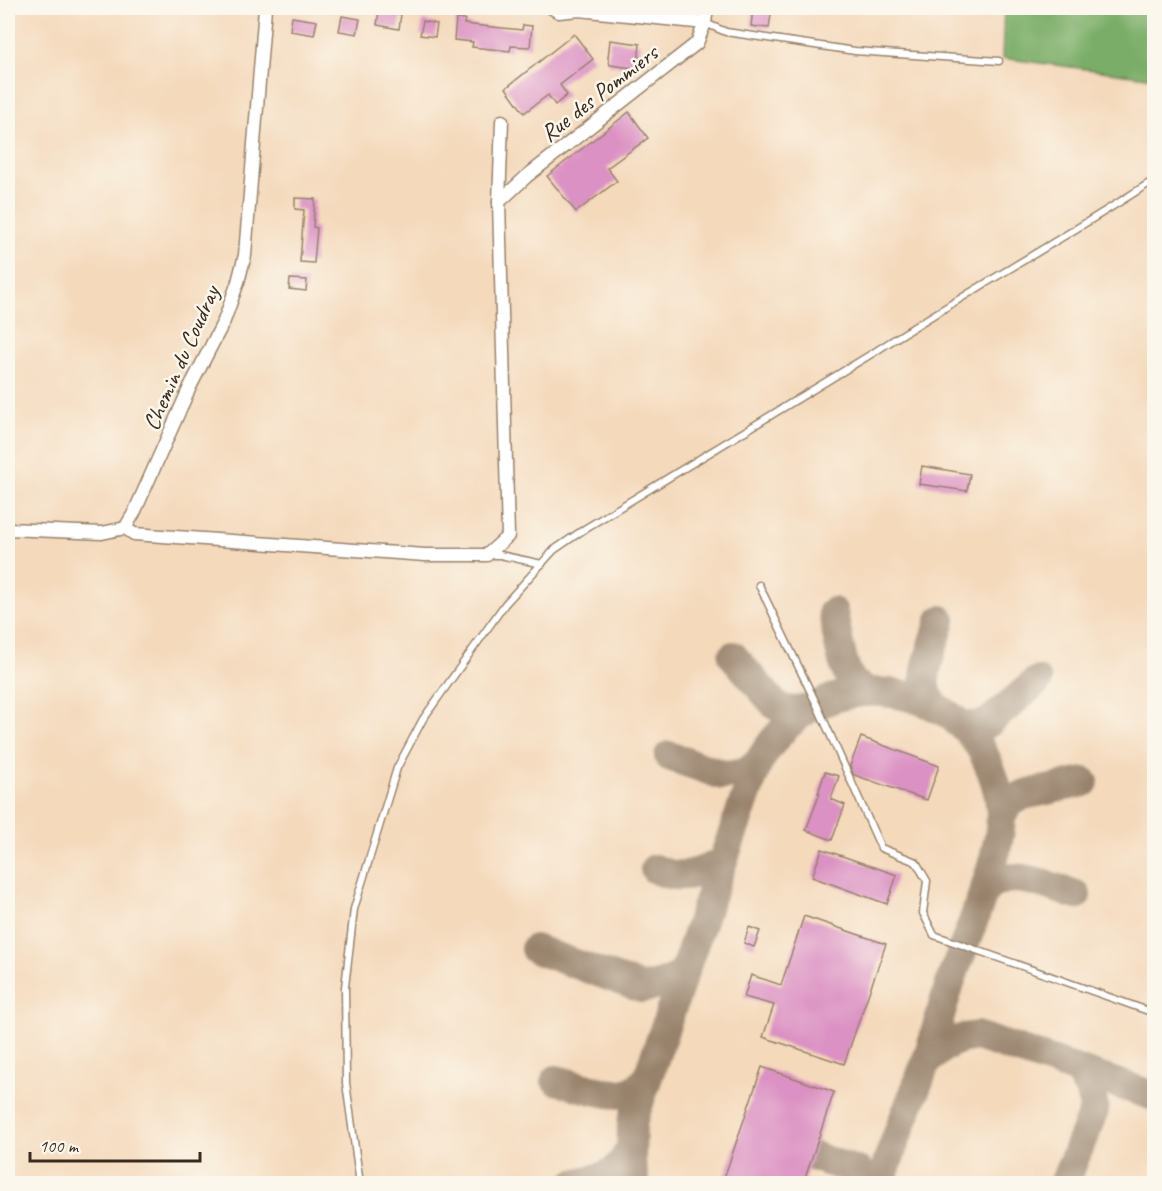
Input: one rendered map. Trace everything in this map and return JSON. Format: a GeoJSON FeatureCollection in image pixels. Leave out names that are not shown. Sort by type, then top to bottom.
{"type":"FeatureCollection","features":[{"type":"Feature","properties":{"kind":"street","name":"Chemin du Coudray"},"geometry":{"type":"LineString","coordinates":[[125,528],[134,513],[190,387],[224,321],[238,282],[245,255],[265,8]]}},
{"type":"Feature","properties":{"kind":"street"},"geometry":{"type":"LineString","coordinates":[[552,8],[559,12],[579,10],[705,23]]}},
{"type":"Feature","properties":{"kind":"street","name":"Rue des Pommiers"},"geometry":{"type":"LineString","coordinates":[[499,202],[527,176],[697,44],[705,23],[706,8]]}},
{"type":"Feature","properties":{"kind":"street"},"geometry":{"type":"LineString","coordinates":[[8,529],[102,533],[125,528],[134,534],[146,535],[425,555],[487,555],[508,536],[499,202],[502,121]]}},
{"type":"Feature","properties":{"kind":"lane"},"geometry":{"type":"LineString","coordinates":[[705,23],[726,32],[855,51],[999,61]]}},
{"type":"Feature","properties":{"kind":"lane"},"geometry":{"type":"LineString","coordinates":[[360,1184],[346,1073],[345,987],[354,909],[397,768],[423,719],[505,604],[554,550],[586,528],[1155,180]]}},
{"type":"Feature","properties":{"kind":"lane"},"geometry":{"type":"LineString","coordinates":[[487,555],[500,555],[542,564]]}},
{"type":"Feature","properties":{"kind":"lane"},"geometry":{"type":"LineString","coordinates":[[759,585],[818,705],[880,848],[916,862],[927,881],[924,913],[934,935],[1155,1013]]}},
{"type":"Feature","properties":{"kind":"green space"},"geometry":{"type":"Polygon","coordinates":[[[1004,8],[1154,8],[1154,78],[1002,58],[1004,8]]]}},
{"type":"Feature","properties":{"kind":"building"},"geometry":{"type":"Polygon","coordinates":[[[753,8],[772,8],[769,28],[751,26],[753,8]]]}},
{"type":"Feature","properties":{"kind":"building"},"geometry":{"type":"Polygon","coordinates":[[[379,11],[401,14],[399,29],[377,25],[379,11]]]}},
{"type":"Feature","properties":{"kind":"building"},"geometry":{"type":"Polygon","coordinates":[[[342,16],[360,19],[357,34],[339,31],[342,16]]]}},
{"type":"Feature","properties":{"kind":"building"},"geometry":{"type":"Polygon","coordinates":[[[292,17],[317,21],[314,35],[290,31],[292,17]]]}},
{"type":"Feature","properties":{"kind":"building"},"geometry":{"type":"Polygon","coordinates":[[[456,19],[465,19],[464,24],[522,30],[523,25],[532,26],[530,47],[511,46],[510,51],[472,47],[473,42],[454,40],[456,19]]]}},
{"type":"Feature","properties":{"kind":"building"},"geometry":{"type":"Polygon","coordinates":[[[423,21],[437,24],[435,37],[420,35],[423,21]]]}},
{"type":"Feature","properties":{"kind":"building"},"geometry":{"type":"Polygon","coordinates":[[[574,34],[593,59],[560,85],[567,95],[555,105],[548,95],[524,113],[506,88],[574,34]]]}},
{"type":"Feature","properties":{"kind":"building"},"geometry":{"type":"Polygon","coordinates":[[[610,40],[640,44],[638,64],[633,68],[610,65],[608,58],[610,40]]]}},
{"type":"Feature","properties":{"kind":"building"},"geometry":{"type":"Polygon","coordinates":[[[629,112],[648,138],[607,168],[617,181],[576,212],[547,176],[629,112]]]}},
{"type":"Feature","properties":{"kind":"building"},"geometry":{"type":"Polygon","coordinates":[[[295,198],[315,199],[313,227],[317,228],[314,263],[300,262],[304,210],[295,209],[295,198]]]}},
{"type":"Feature","properties":{"kind":"building"},"geometry":{"type":"Polygon","coordinates":[[[290,279],[307,280],[306,291],[289,289],[290,279]]]}},
{"type":"Feature","properties":{"kind":"building"},"geometry":{"type":"Polygon","coordinates":[[[922,466],[970,474],[967,491],[919,484],[922,466]]]}},
{"type":"Feature","properties":{"kind":"building"},"geometry":{"type":"Polygon","coordinates":[[[861,737],[939,766],[927,800],[854,775],[850,766],[861,737]]]}},
{"type":"Feature","properties":{"kind":"building"},"geometry":{"type":"Polygon","coordinates":[[[825,772],[839,776],[831,799],[845,805],[832,840],[806,830],[825,772]]]}},
{"type":"Feature","properties":{"kind":"building"},"geometry":{"type":"Polygon","coordinates":[[[822,849],[897,875],[887,904],[812,877],[822,849]]]}},
{"type":"Feature","properties":{"kind":"building"},"geometry":{"type":"Polygon","coordinates":[[[804,916],[886,944],[844,1064],[763,1037],[774,1005],[744,997],[751,975],[781,985],[804,916]]]}},
{"type":"Feature","properties":{"kind":"building"},"geometry":{"type":"Polygon","coordinates":[[[749,927],[760,931],[754,947],[744,943],[749,927]]]}},
{"type":"Feature","properties":{"kind":"building"},"geometry":{"type":"Polygon","coordinates":[[[762,1067],[834,1092],[803,1184],[722,1184],[762,1067]]]}},
{"type":"Feature","properties":{"kind":"taxiway"},"geometry":{"type":"LineString","coordinates":[[833,612],[845,668],[855,684],[870,692]]}},
{"type":"Feature","properties":{"kind":"taxiway"},"geometry":{"type":"LineString","coordinates":[[937,708],[927,693],[925,680],[941,620]]}},
{"type":"Feature","properties":{"kind":"taxiway"},"geometry":{"type":"LineString","coordinates":[[733,656],[776,706],[796,711],[808,709]]}},
{"type":"Feature","properties":{"kind":"taxiway"},"geometry":{"type":"LineString","coordinates":[[958,723],[973,726],[988,723],[1037,681]]}},
{"type":"Feature","properties":{"kind":"taxiway"},"geometry":{"type":"LineString","coordinates":[[635,1184],[631,1163],[632,1123],[758,763],[780,734],[807,710],[843,695],[885,692],[926,702],[945,712],[961,725],[975,740],[988,762],[997,788],[1001,811],[998,840],[985,889],[951,981],[920,1079],[881,1184]]}},
{"type":"Feature","properties":{"kind":"taxiway"},"geometry":{"type":"LineString","coordinates":[[669,756],[723,775],[748,771],[758,763]]}},
{"type":"Feature","properties":{"kind":"taxiway"},"geometry":{"type":"LineString","coordinates":[[1001,816],[1010,803],[1023,795],[1084,782]]}},
{"type":"Feature","properties":{"kind":"taxiway"},"geometry":{"type":"LineString","coordinates":[[655,869],[671,875],[687,875],[722,862]]}},
{"type":"Feature","properties":{"kind":"taxiway"},"geometry":{"type":"LineString","coordinates":[[986,888],[998,881],[1017,878],[1076,895]]}},
{"type":"Feature","properties":{"kind":"taxiway"},"geometry":{"type":"LineString","coordinates":[[535,949],[641,988],[662,984],[682,975]]}},
{"type":"Feature","properties":{"kind":"taxiway"},"geometry":{"type":"LineString","coordinates":[[925,1064],[948,1044],[977,1036],[1154,1096]]}},
{"type":"Feature","properties":{"kind":"taxiway"},"geometry":{"type":"LineString","coordinates":[[1064,1184],[1094,1110],[1088,1089],[1077,1070]]}},
{"type":"Feature","properties":{"kind":"taxiway"},"geometry":{"type":"LineString","coordinates":[[556,1080],[601,1092],[619,1094],[632,1091],[646,1080]]}},
{"type":"Feature","properties":{"kind":"taxiway"},"geometry":{"type":"LineString","coordinates":[[574,1184],[609,1174],[621,1165],[631,1147]]}},
{"type":"Feature","properties":{"kind":"taxiway"},"geometry":{"type":"LineString","coordinates":[[812,1156],[860,1172],[870,1184]]}}]}
